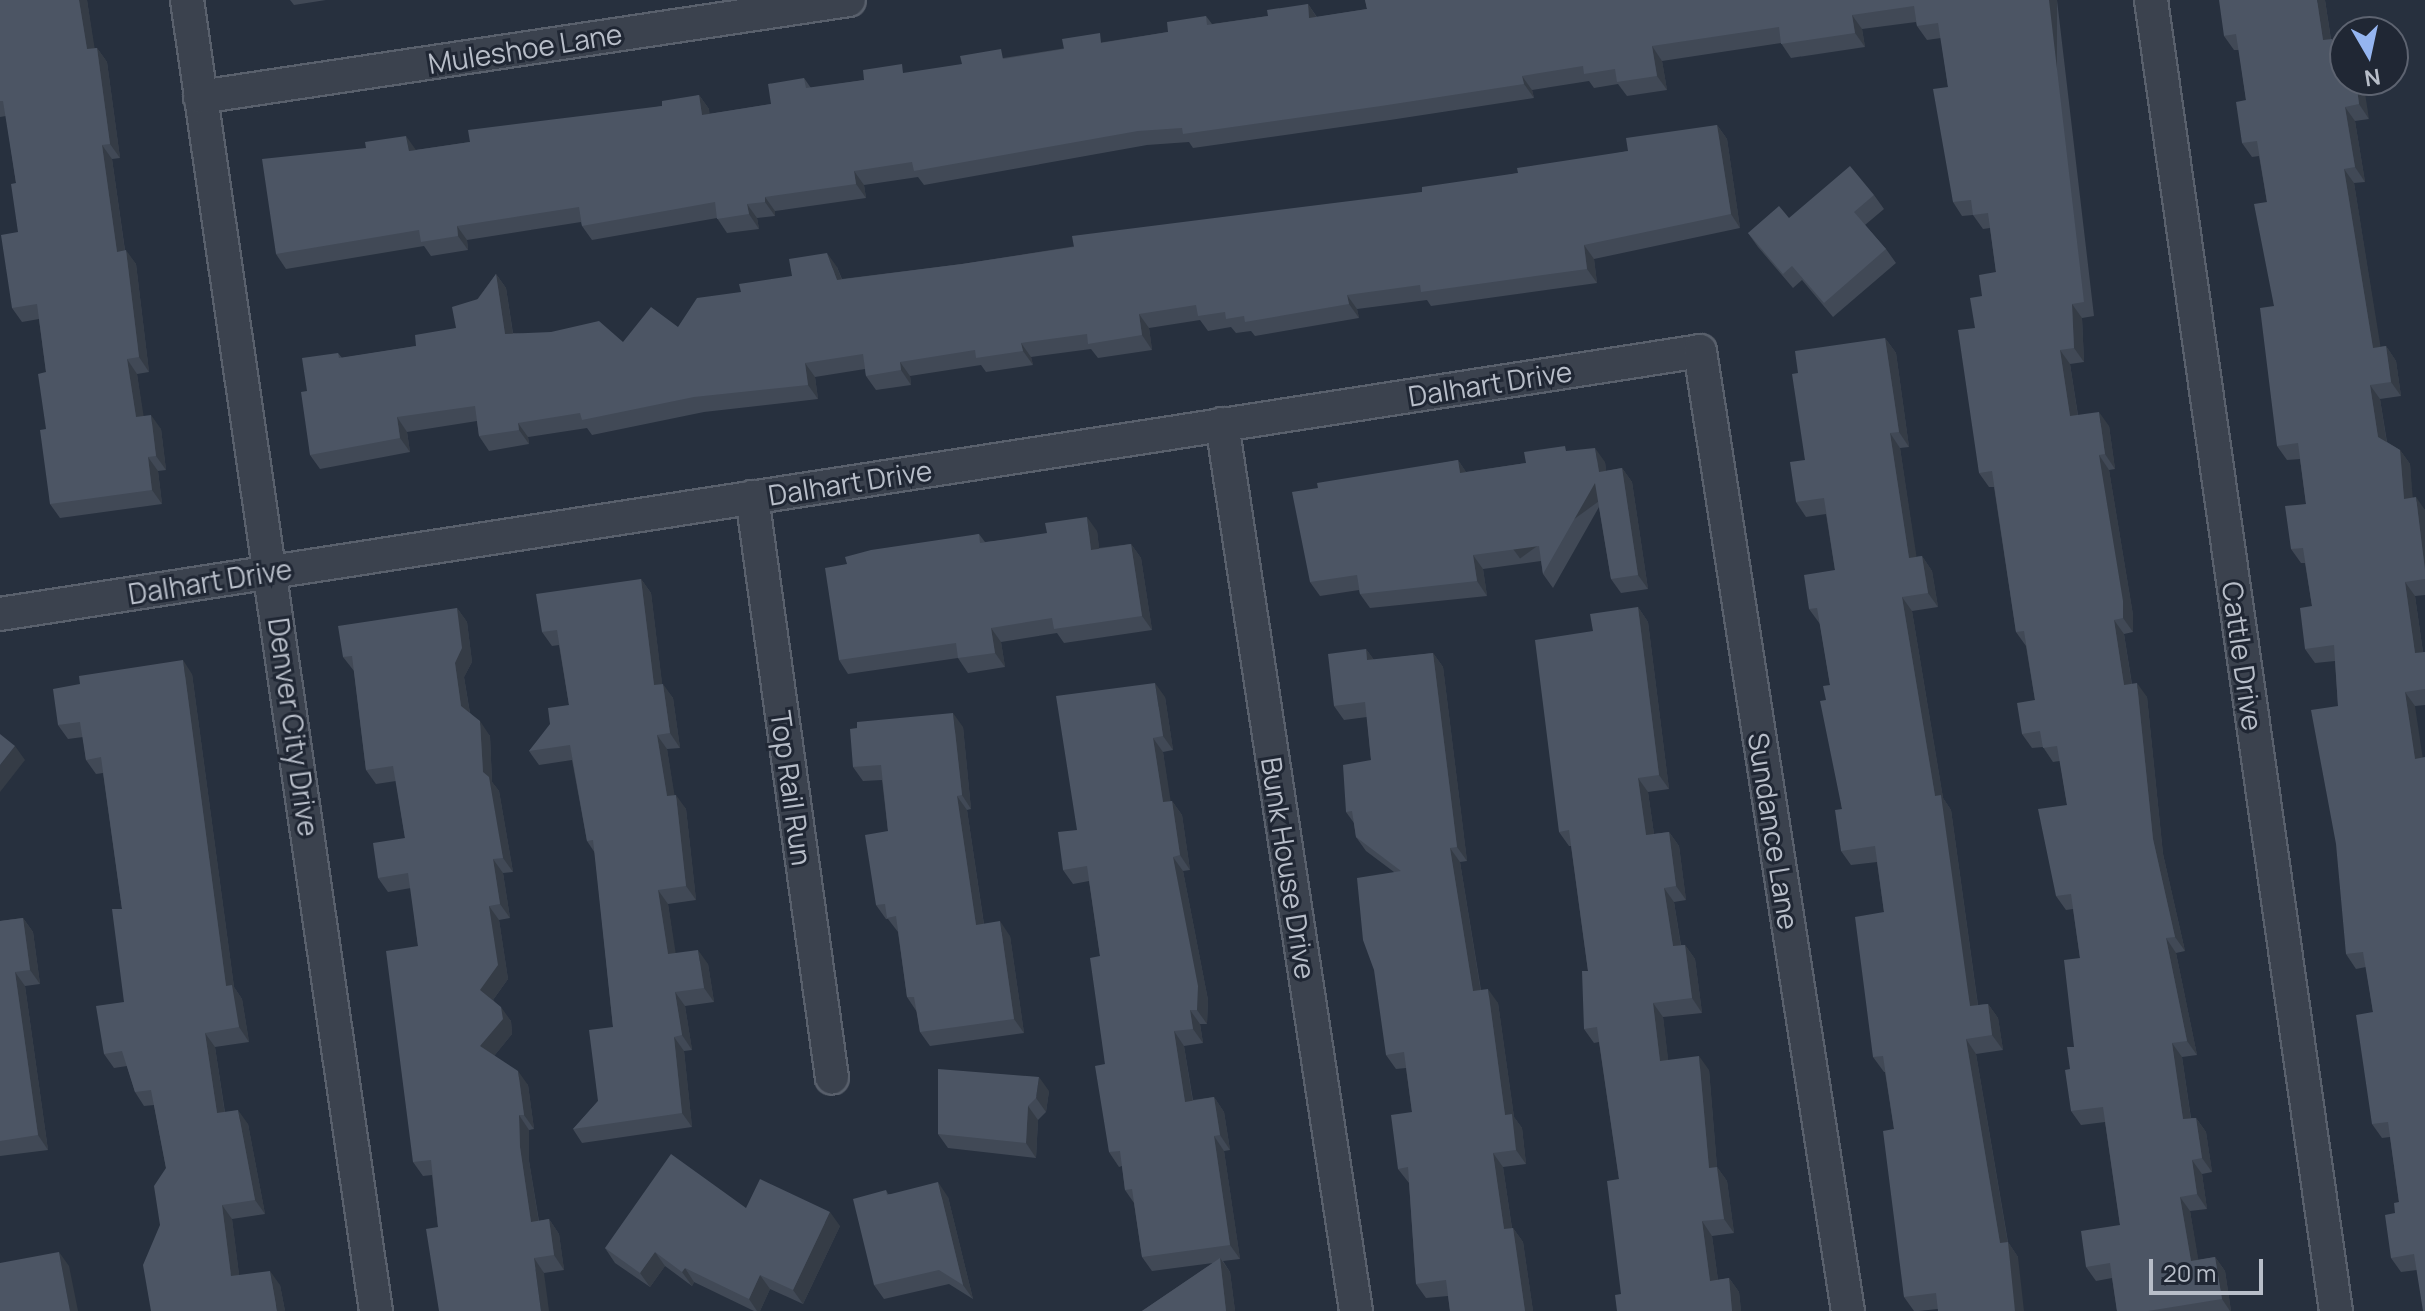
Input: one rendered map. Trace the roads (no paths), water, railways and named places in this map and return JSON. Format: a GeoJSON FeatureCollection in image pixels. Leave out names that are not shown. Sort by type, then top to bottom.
{"type":"FeatureCollection","features":[{"type":"Feature","properties":{"kind":"street","name":"Denver City Drive"},"geometry":{"type":"LineString","coordinates":[[187,0],[272,572],[376,1311]]}},
{"type":"Feature","properties":{"kind":"street","name":"Muleshoe Lane"},"geometry":{"type":"LineString","coordinates":[[200,97],[849,0]]}},
{"type":"Feature","properties":{"kind":"street","name":"Cattle Drive"},"geometry":{"type":"LineString","coordinates":[[2151,0],[2336,1311]]}},
{"type":"Feature","properties":{"kind":"street","name":"Dalhart Drive"},"geometry":{"type":"LineString","coordinates":[[0,614],[1700,351]]}},
{"type":"Feature","properties":{"kind":"street","name":"Sundance Lane"},"geometry":{"type":"LineString","coordinates":[[1700,351],[1848,1311]]}},
{"type":"Feature","properties":{"kind":"street","name":"Bunk House Drive"},"geometry":{"type":"LineString","coordinates":[[1222,424],[1356,1311]]}},
{"type":"Feature","properties":{"kind":"street","name":"Top Rail Run"},"geometry":{"type":"LineString","coordinates":[[752,497],[832,1078]]}}]}
